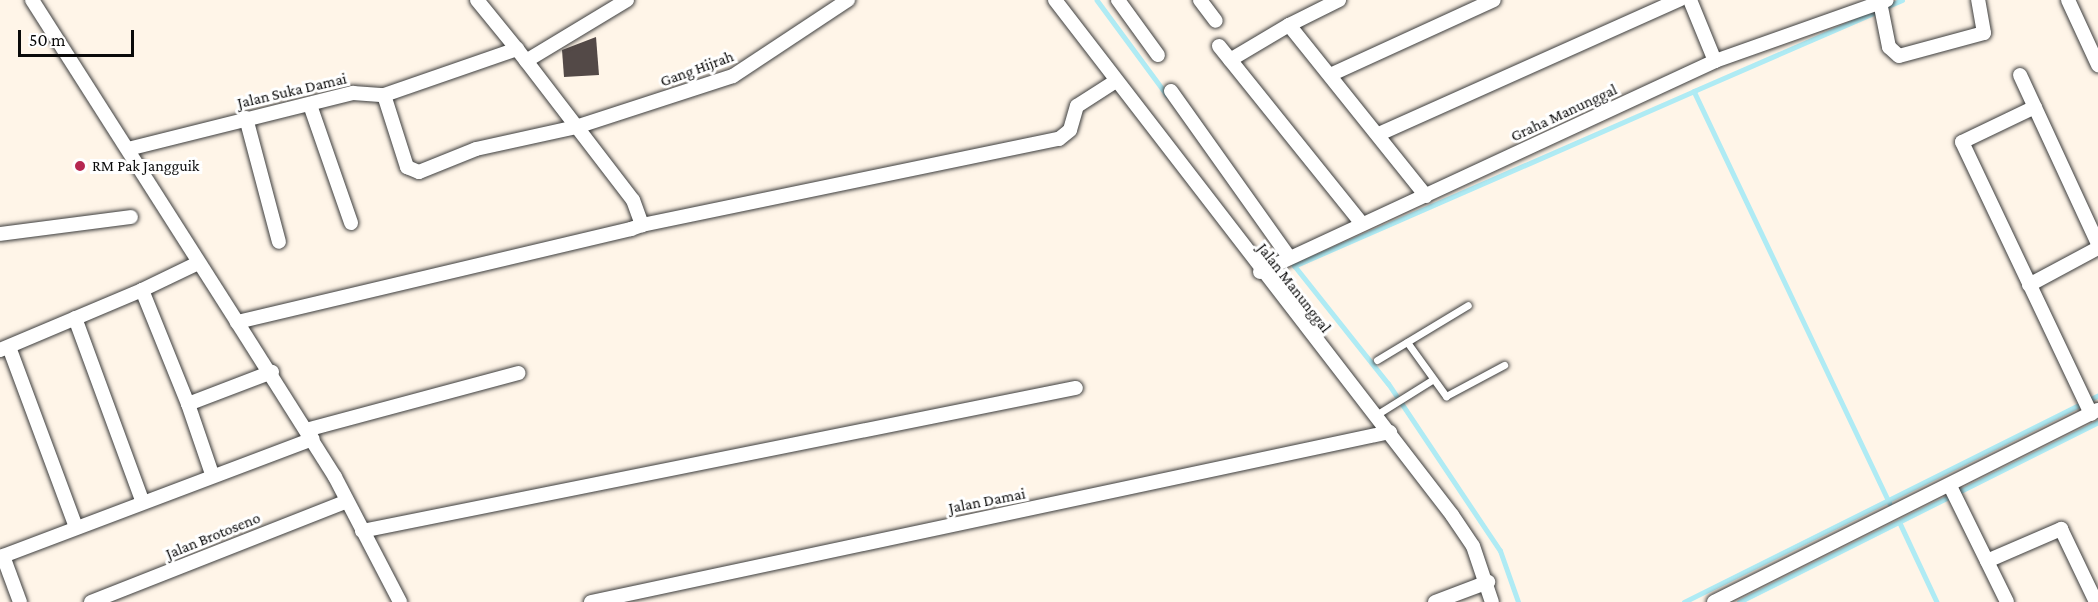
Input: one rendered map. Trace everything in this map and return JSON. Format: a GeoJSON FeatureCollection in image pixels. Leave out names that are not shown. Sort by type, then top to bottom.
{"type":"FeatureCollection","features":[{"type":"Feature","properties":{"kind":"street"},"geometry":{"type":"LineString","coordinates":[[32,0],[198,263],[272,372],[347,501],[400,602]]}},
{"type":"Feature","properties":{"kind":"street"},"geometry":{"type":"LineString","coordinates":[[477,0],[633,200],[642,225]]}},
{"type":"Feature","properties":{"kind":"street"},"geometry":{"type":"LineString","coordinates":[[526,61],[627,0]]}},
{"type":"Feature","properties":{"kind":"street","name":"Gang Hijrah"},"geometry":{"type":"LineString","coordinates":[[384,95],[407,167],[419,172],[476,149],[576,127],[733,76],[848,0]]}},
{"type":"Feature","properties":{"kind":"street","name":"Jalan Manunggal"},"geometry":{"type":"LineString","coordinates":[[1055,0],[1262,271],[1378,414],[1473,546],[1488,582],[1492,602]]}},
{"type":"Feature","properties":{"kind":"street"},"geometry":{"type":"LineString","coordinates":[[1118,0],[1158,55]]}},
{"type":"Feature","properties":{"kind":"street"},"geometry":{"type":"LineString","coordinates":[[1200,0],[1216,21]]}},
{"type":"Feature","properties":{"kind":"street"},"geometry":{"type":"LineString","coordinates":[[1230,60],[1289,25],[1339,0]]}},
{"type":"Feature","properties":{"kind":"street"},"geometry":{"type":"LineString","coordinates":[[1330,75],[1494,0]]}},
{"type":"Feature","properties":{"kind":"street"},"geometry":{"type":"LineString","coordinates":[[1378,134],[1679,0]]}},
{"type":"Feature","properties":{"kind":"street"},"geometry":{"type":"LineString","coordinates":[[1690,0],[1715,61]]}},
{"type":"Feature","properties":{"kind":"street"},"geometry":{"type":"LineString","coordinates":[[1883,1],[1889,47],[1899,56],[1984,33],[1978,0]]}},
{"type":"Feature","properties":{"kind":"street"},"geometry":{"type":"LineString","coordinates":[[2068,0],[2098,65]]}},
{"type":"Feature","properties":{"kind":"street","name":"Graha Manunggal"},"geometry":{"type":"LineString","coordinates":[[1262,271],[1715,61],[1883,1]]}},
{"type":"Feature","properties":{"kind":"street"},"geometry":{"type":"LineString","coordinates":[[1289,25],[1426,196]]}},
{"type":"Feature","properties":{"kind":"street"},"geometry":{"type":"LineString","coordinates":[[1219,46],[1362,224]]}},
{"type":"Feature","properties":{"kind":"street","name":"Jalan Suka Damai"},"geometry":{"type":"LineString","coordinates":[[128,149],[353,93],[384,95],[517,49]]}},
{"type":"Feature","properties":{"kind":"street"},"geometry":{"type":"LineString","coordinates":[[2020,75],[2098,246],[2029,285]]}},
{"type":"Feature","properties":{"kind":"street"},"geometry":{"type":"LineString","coordinates":[[237,322],[642,225],[1059,139],[1070,130],[1077,106],[1116,81]]}},
{"type":"Feature","properties":{"kind":"street"},"geometry":{"type":"LineString","coordinates":[[1171,91],[1288,257]]}},
{"type":"Feature","properties":{"kind":"street"},"geometry":{"type":"LineString","coordinates":[[310,105],[351,223]]}},
{"type":"Feature","properties":{"kind":"street"},"geometry":{"type":"LineString","coordinates":[[1714,602],[1950,486],[2092,411],[2082,396],[1962,142],[2035,107]]}},
{"type":"Feature","properties":{"kind":"street"},"geometry":{"type":"LineString","coordinates":[[246,118],[279,243]]}},
{"type":"Feature","properties":{"kind":"street"},"geometry":{"type":"LineString","coordinates":[[0,234],[131,217]]}},
{"type":"Feature","properties":{"kind":"street"},"geometry":{"type":"LineString","coordinates":[[76,527],[4,349],[142,290],[198,263]]}},
{"type":"Feature","properties":{"kind":"street"},"geometry":{"type":"LineString","coordinates":[[142,290],[188,404],[212,474]]}},
{"type":"Feature","properties":{"kind":"street"},"geometry":{"type":"LineString","coordinates":[[75,318],[142,501]]}},
{"type":"Feature","properties":{"kind":"street"},"geometry":{"type":"LineString","coordinates":[[188,404],[272,372]]}},
{"type":"Feature","properties":{"kind":"street"},"geometry":{"type":"LineString","coordinates":[[20,602],[2,551],[76,527],[309,434],[519,373]]}},
{"type":"Feature","properties":{"kind":"street"},"geometry":{"type":"LineString","coordinates":[[362,531],[1076,388]]}},
{"type":"Feature","properties":{"kind":"street","name":"Jalan Damai"},"geometry":{"type":"LineString","coordinates":[[591,602],[1390,432]]}},
{"type":"Feature","properties":{"kind":"street"},"geometry":{"type":"LineString","coordinates":[[1950,486],[2007,602]]}},
{"type":"Feature","properties":{"kind":"street","name":"Jalan Brotoseno"},"geometry":{"type":"LineString","coordinates":[[91,602],[347,501]]}},
{"type":"Feature","properties":{"kind":"street"},"geometry":{"type":"LineString","coordinates":[[1987,561],[2061,529],[2096,602]]}},
{"type":"Feature","properties":{"kind":"street"},"geometry":{"type":"LineString","coordinates":[[1435,602],[1488,582]]}},
{"type":"Feature","properties":{"kind":"lane"},"geometry":{"type":"LineString","coordinates":[[1377,360],[1468,305]]}},
{"type":"Feature","properties":{"kind":"lane"},"geometry":{"type":"LineString","coordinates":[[1407,342],[1441,392],[1453,395],[1504,365]]}},
{"type":"Feature","properties":{"kind":"lane"},"geometry":{"type":"LineString","coordinates":[[1378,414],[1432,380]]}},
{"type":"Feature","properties":{"kind":"building"},"geometry":{"type":"Polygon","coordinates":[[[596,37],[599,75],[564,77],[562,50],[596,37]]]}},
{"type":"Feature","properties":{"kind":"waterway"},"geometry":{"type":"LineString","coordinates":[[1097,0],[1167,95]]}},
{"type":"Feature","properties":{"kind":"waterway"},"geometry":{"type":"LineString","coordinates":[[1888,6],[1902,0]]}},
{"type":"Feature","properties":{"kind":"waterway"},"geometry":{"type":"LineString","coordinates":[[1694,91],[1880,10]]}},
{"type":"Feature","properties":{"kind":"waterway"},"geometry":{"type":"LineString","coordinates":[[1518,602],[1500,551],[1388,384],[1294,266],[1694,91],[1890,503]]}},
{"type":"Feature","properties":{"kind":"waterway"},"geometry":{"type":"LineString","coordinates":[[1684,602],[2098,396]]}},
{"type":"Feature","properties":{"kind":"waterway"},"geometry":{"type":"LineString","coordinates":[[1739,602],[2098,422]]}},
{"type":"Feature","properties":{"kind":"waterway"},"geometry":{"type":"LineString","coordinates":[[1900,523],[1937,602]]}},
{"type":"Feature","properties":{"kind":"place","name":"RM Pak Jangguik"},"geometry":{"type":"Point","coordinates":[80,166]}}]}
